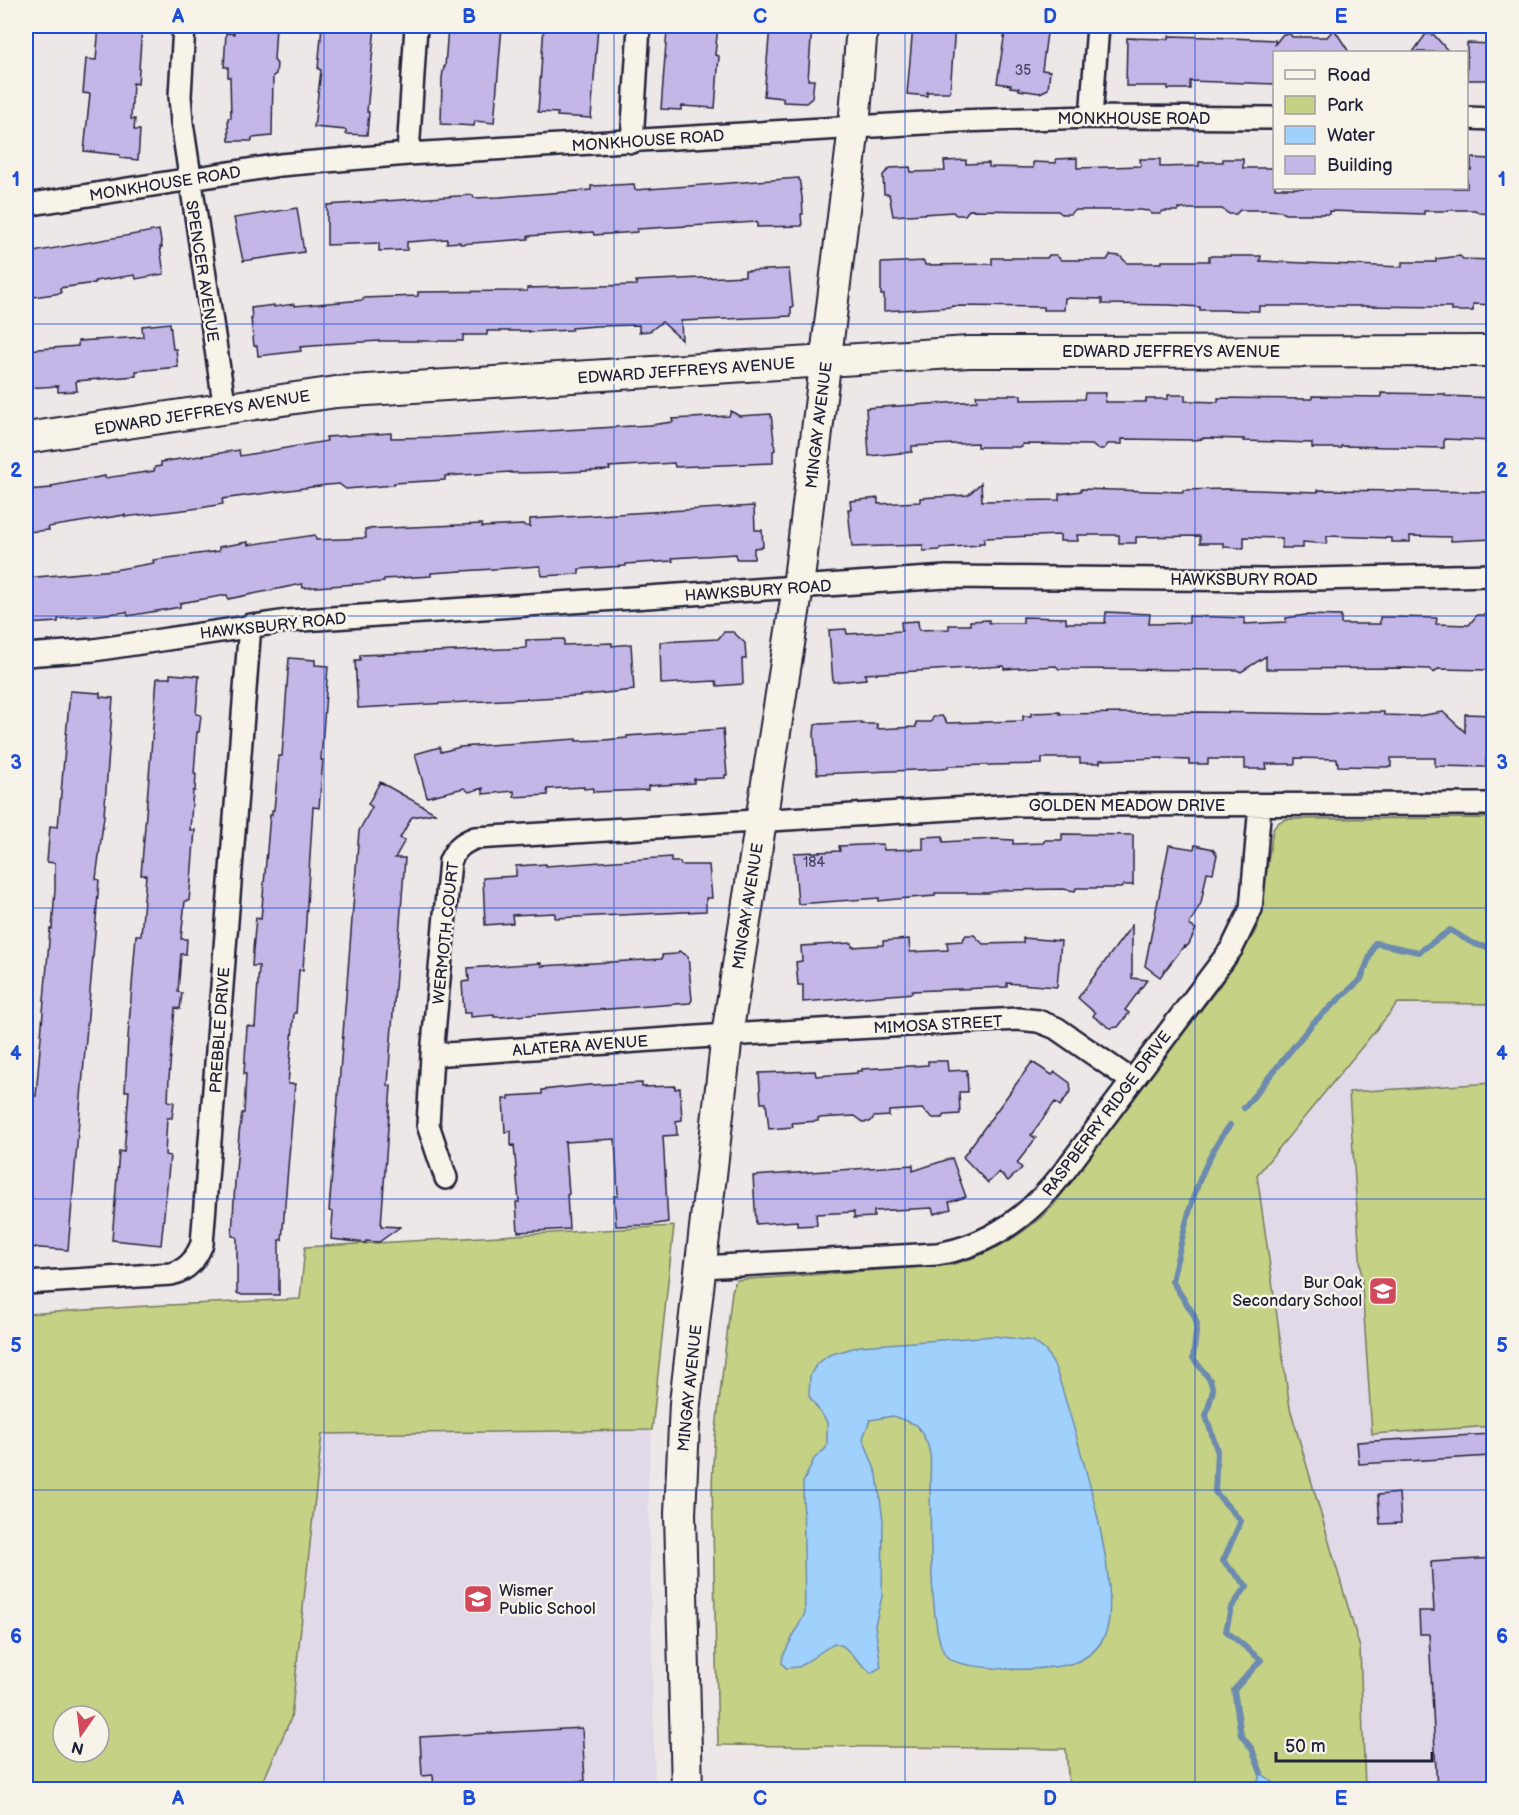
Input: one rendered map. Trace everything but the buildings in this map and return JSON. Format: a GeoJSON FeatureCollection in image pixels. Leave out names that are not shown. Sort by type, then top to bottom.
{"type":"FeatureCollection","features":[{"type":"Feature","properties":{"kind":"street","name":"SPENCER AVENUE"},"geometry":{"type":"LineString","coordinates":[[184,26],[180,96],[189,180],[225,409]]}},
{"type":"Feature","properties":{"kind":"street"},"geometry":{"type":"LineString","coordinates":[[408,154],[416,26]]}},
{"type":"Feature","properties":{"kind":"street"},"geometry":{"type":"LineString","coordinates":[[632,142],[639,26]]}},
{"type":"Feature","properties":{"kind":"street","name":"MINGAY AVENUE"},"geometry":{"type":"LineString","coordinates":[[687,1790],[680,1502],[686,1403],[727,1035],[798,587],[854,127],[862,26]]}},
{"type":"Feature","properties":{"kind":"street"},"geometry":{"type":"LineString","coordinates":[[1091,117],[1098,26]]}},
{"type":"Feature","properties":{"kind":"street","name":"MONKHOUSE ROAD"},"geometry":{"type":"LineString","coordinates":[[26,205],[301,162],[408,154],[957,121],[1091,117],[1273,118]]}},
{"type":"Feature","properties":{"kind":"street"},"geometry":{"type":"LineString","coordinates":[[1468,118],[1494,118]]}},
{"type":"Feature","properties":{"kind":"street","name":"EDWARD JEFFREYS AVENUE"},"geometry":{"type":"LineString","coordinates":[[26,438],[336,393],[826,361],[1002,351],[1494,351]]}},
{"type":"Feature","properties":{"kind":"street","name":"HAWKSBURY ROAD"},"geometry":{"type":"LineString","coordinates":[[26,656],[94,650],[250,625],[310,619],[946,577],[1270,580],[1494,575]]}},
{"type":"Feature","properties":{"kind":"street","name":"PREBBLE DRIVE"},"geometry":{"type":"LineString","coordinates":[[26,1283],[181,1272],[189,1266],[202,1244],[250,625]]}},
{"type":"Feature","properties":{"kind":"street","name":"GOLDEN MEADOW DRIVE"},"geometry":{"type":"LineString","coordinates":[[760,820],[1017,805],[1494,804]]}},
{"type":"Feature","properties":{"kind":"street","name":"RASPBERRY RIDGE DRIVE"},"geometry":{"type":"LineString","coordinates":[[702,1267],[938,1254],[993,1237],[1013,1224],[1046,1195],[1232,948],[1251,909],[1260,805]]}},
{"type":"Feature","properties":{"kind":"street","name":"WERMOTH COURT"},"geometry":{"type":"LineString","coordinates":[[446,1178],[428,1125],[448,873],[455,850],[462,843],[475,838],[491,836],[760,820]]}},
{"type":"Feature","properties":{"kind":"street","name":"MIMOSA STREET"},"geometry":{"type":"LineString","coordinates":[[727,1035],[1018,1019],[1038,1021],[1062,1031],[1131,1080]]}},
{"type":"Feature","properties":{"kind":"street","name":"ALATERA AVENUE"},"geometry":{"type":"LineString","coordinates":[[432,1055],[727,1035]]}},
{"type":"Feature","properties":{"kind":"shaded area","name":"Bur Oak Secondary School"},"geometry":{"type":"Polygon","coordinates":[[[1398,1003],[1493,1004],[1493,1789],[1365,1789],[1360,1648],[1290,1408],[1257,1174],[1398,1003]]]}},
{"type":"Feature","properties":{"kind":"shaded area","name":"Wismer Public School"},"geometry":{"type":"Polygon","coordinates":[[[652,1430],[648,1480],[655,1789],[260,1790],[291,1718],[322,1434],[652,1430]]]}},
{"type":"Feature","properties":{"kind":"green space"},"geometry":{"type":"Polygon","coordinates":[[[1493,818],[1493,1004],[1398,1003],[1257,1175],[1290,1408],[1360,1648],[1365,1789],[1069,1789],[1066,1749],[718,1745],[712,1484],[714,1446],[732,1291],[736,1280],[950,1265],[979,1256],[1005,1243],[1029,1227],[1052,1207],[1233,968],[1259,922],[1273,829],[1279,822],[1286,819],[1493,818]]]}},
{"type":"Feature","properties":{"kind":"green space"},"geometry":{"type":"Polygon","coordinates":[[[1493,1083],[1493,1426],[1372,1434],[1349,1092],[1493,1083]]]}},
{"type":"Feature","properties":{"kind":"green space"},"geometry":{"type":"Polygon","coordinates":[[[674,1226],[652,1430],[322,1434],[291,1718],[261,1786],[237,1790],[26,1789],[26,1622],[32,1389],[26,1390],[26,1314],[300,1299],[305,1247],[674,1226]]]}},
{"type":"Feature","properties":{"kind":"water"},"geometry":{"type":"Polygon","coordinates":[[[994,1336],[1033,1341],[1046,1351],[1056,1369],[1085,1466],[1104,1548],[1109,1585],[1109,1617],[1103,1639],[1089,1655],[1062,1666],[1023,1669],[987,1668],[963,1664],[947,1657],[936,1626],[931,1546],[930,1454],[917,1425],[893,1416],[870,1420],[863,1438],[877,1475],[883,1521],[882,1597],[875,1625],[881,1667],[871,1673],[843,1646],[834,1643],[799,1667],[786,1668],[782,1663],[783,1656],[805,1613],[803,1483],[814,1459],[826,1448],[827,1442],[827,1422],[809,1396],[810,1376],[816,1365],[829,1355],[860,1346],[994,1336]]]}},
{"type":"Feature","properties":{"kind":"water"},"geometry":{"type":"Polygon","coordinates":[[[1261,1773],[1274,1783],[1300,1789],[1255,1789],[1261,1773]]]}},
{"type":"Feature","properties":{"kind":"waterway"},"geometry":{"type":"LineString","coordinates":[[1244,1108],[1313,1023],[1361,979],[1375,943],[1419,952],[1450,930],[1477,945],[1494,945]]}},
{"type":"Feature","properties":{"kind":"waterway"},"geometry":{"type":"LineString","coordinates":[[1230,1125],[1218,1142],[1200,1180],[1187,1220],[1172,1281],[1194,1315],[1197,1324],[1193,1358],[1210,1380],[1213,1390],[1206,1416],[1217,1450],[1215,1492],[1241,1521],[1223,1561],[1247,1586],[1231,1608],[1226,1631],[1261,1660],[1234,1690],[1241,1735],[1252,1749],[1261,1773]]}},
{"type":"Feature","properties":{"kind":"place","name":"Bur Oak Secondary School"},"geometry":{"type":"Point","coordinates":[1383,1291]}},
{"type":"Feature","properties":{"kind":"place","name":"Wismer Public School"},"geometry":{"type":"Point","coordinates":[478,1599]}}]}
